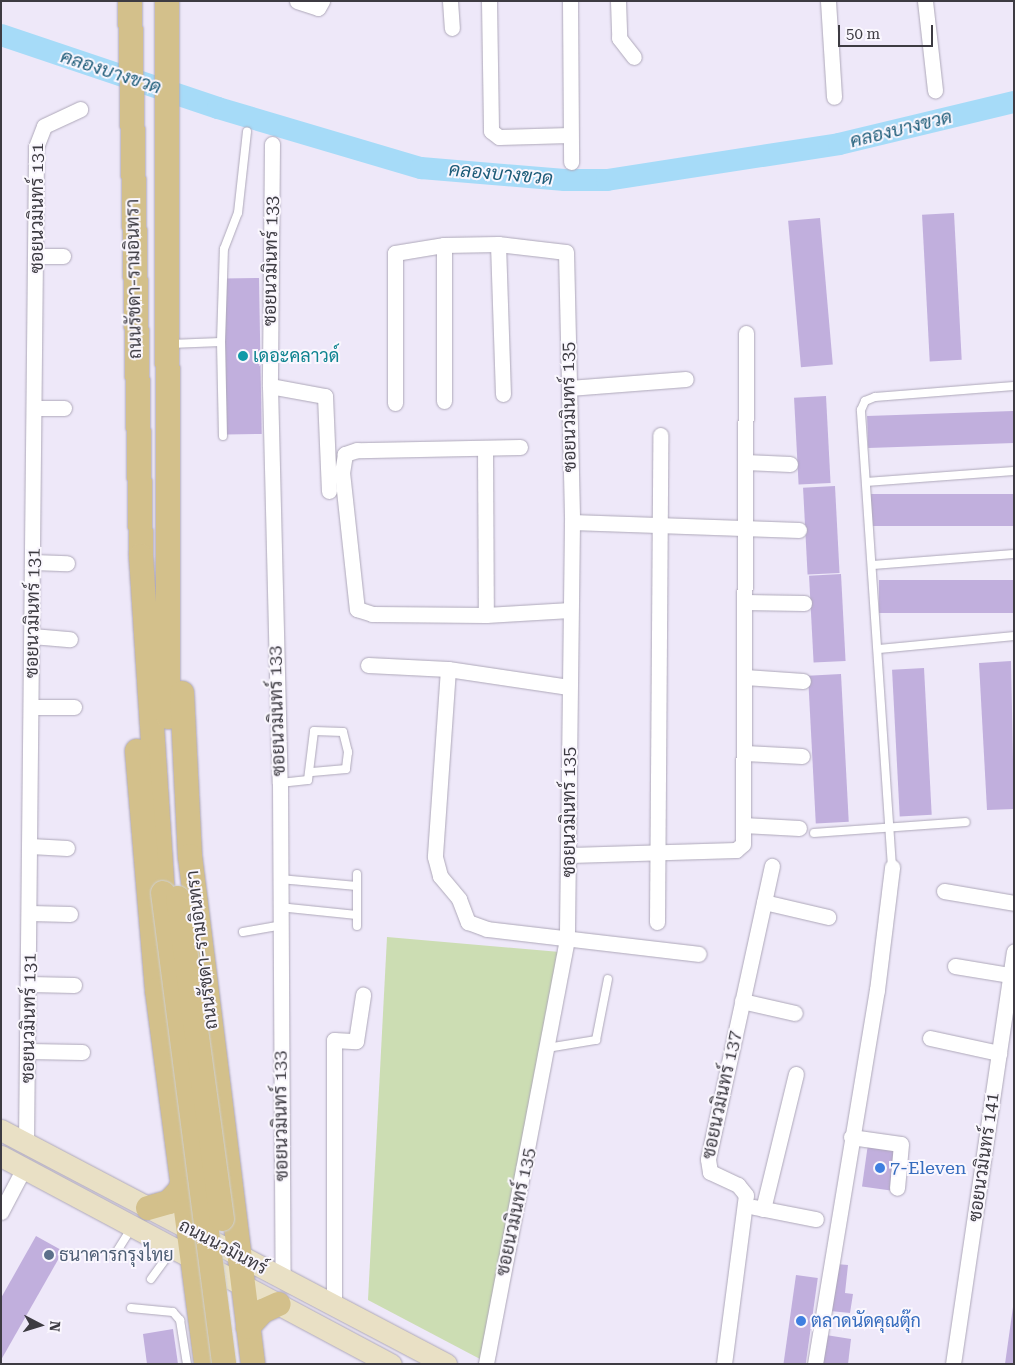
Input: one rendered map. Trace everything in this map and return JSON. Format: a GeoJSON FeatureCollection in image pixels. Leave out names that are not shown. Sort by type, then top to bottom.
{"type":"FeatureCollection","features":[{"type":"Feature","properties":{"kind":"main road","name":"ถนนรัชดา-รามอินทรา"},"geometry":{"type":"LineString","coordinates":[[130,1],[141,556],[138,794],[157,990],[183,1170],[187,1229],[183,1254],[206,1364]]}},
{"type":"Feature","properties":{"kind":"main road","name":"ถนนรัชดา-รามอินทรา"},"geometry":{"type":"LineString","coordinates":[[167,1],[170,534],[166,661],[170,894],[238,1364]]}},
{"type":"Feature","properties":{"kind":"main road","name":"ถนนรัชดา-รามอินทรา"},"geometry":{"type":"LineString","coordinates":[[170,534],[190,856],[253,1364]]}},
{"type":"Feature","properties":{"kind":"main road","name":"ถนนรัชดา-รามอินทรา"},"geometry":{"type":"LineString","coordinates":[[141,556],[170,894],[224,1364]]}},
{"type":"Feature","properties":{"kind":"main road","name":"ถนนนวมินทร์"},"geometry":{"type":"LineString","coordinates":[[1,1130],[239,1257],[446,1364]]}},
{"type":"Feature","properties":{"kind":"main road","name":"ถนนนวมินทร์"},"geometry":{"type":"LineString","coordinates":[[1,1156],[391,1364]]}},
{"type":"Feature","properties":{"kind":"main road"},"geometry":{"type":"LineString","coordinates":[[148,1208],[169,1202],[180,1190],[183,1170],[209,1182],[224,1175],[228,1167]]}},
{"type":"Feature","properties":{"kind":"main road"},"geometry":{"type":"LineString","coordinates":[[248,1327],[263,1311],[276,1302],[283,1279]]}},
{"type":"Feature","properties":{"kind":"street"},"geometry":{"type":"LineString","coordinates":[[297,1],[318,8],[322,1]]}},
{"type":"Feature","properties":{"kind":"street"},"geometry":{"type":"LineString","coordinates":[[450,1],[452,28]]}},
{"type":"Feature","properties":{"kind":"street"},"geometry":{"type":"LineString","coordinates":[[489,1],[491,132],[499,137],[570,135]]}},
{"type":"Feature","properties":{"kind":"street"},"geometry":{"type":"LineString","coordinates":[[570,1],[571,162]]}},
{"type":"Feature","properties":{"kind":"street"},"geometry":{"type":"LineString","coordinates":[[618,1],[619,38],[634,57]]}},
{"type":"Feature","properties":{"kind":"street"},"geometry":{"type":"LineString","coordinates":[[828,1],[834,97]]}},
{"type":"Feature","properties":{"kind":"street"},"geometry":{"type":"LineString","coordinates":[[925,1],[935,90]]}},
{"type":"Feature","properties":{"kind":"street","name":"ซอยนวมินทร์ 131"},"geometry":{"type":"LineString","coordinates":[[26,1143],[37,134],[44,126],[80,109]]}},
{"type":"Feature","properties":{"kind":"street","name":"ซอยนวมินทร์ 133"},"geometry":{"type":"LineString","coordinates":[[272,144],[270,386],[280,783],[278,926],[283,1279]]}},
{"type":"Feature","properties":{"kind":"street"},"geometry":{"type":"LineString","coordinates":[[395,403],[393,258],[405,249],[444,245],[498,244],[503,394]]}},
{"type":"Feature","properties":{"kind":"street","name":"ซอยนวมินทร์ 135"},"geometry":{"type":"LineString","coordinates":[[486,1364],[548,1048],[567,939],[570,855],[569,687],[572,522],[566,252],[498,244]]}},
{"type":"Feature","properties":{"kind":"street"},"geometry":{"type":"LineString","coordinates":[[444,245],[444,401]]}},
{"type":"Feature","properties":{"kind":"street"},"geometry":{"type":"LineString","coordinates":[[36,256],[63,256]]}},
{"type":"Feature","properties":{"kind":"street"},"geometry":{"type":"LineString","coordinates":[[570,855],[657,850],[736,850],[743,844],[746,677],[744,528],[746,333]]}},
{"type":"Feature","properties":{"kind":"street"},"geometry":{"type":"LineString","coordinates":[[570,388],[686,379]]}},
{"type":"Feature","properties":{"kind":"street"},"geometry":{"type":"LineString","coordinates":[[270,386],[325,396],[329,491]]}},
{"type":"Feature","properties":{"kind":"street"},"geometry":{"type":"LineString","coordinates":[[35,408],[64,408]]}},
{"type":"Feature","properties":{"kind":"street"},"geometry":{"type":"LineString","coordinates":[[657,922],[657,526],[660,436]]}},
{"type":"Feature","properties":{"kind":"street"},"geometry":{"type":"LineString","coordinates":[[520,447],[350,450],[342,472],[359,612],[486,615],[570,610]]}},
{"type":"Feature","properties":{"kind":"street"},"geometry":{"type":"LineString","coordinates":[[486,448],[486,615]]}},
{"type":"Feature","properties":{"kind":"street"},"geometry":{"type":"LineString","coordinates":[[745,462],[790,464]]}},
{"type":"Feature","properties":{"kind":"street"},"geometry":{"type":"LineString","coordinates":[[572,522],[799,530]]}},
{"type":"Feature","properties":{"kind":"street"},"geometry":{"type":"LineString","coordinates":[[33,562],[67,563]]}},
{"type":"Feature","properties":{"kind":"street"},"geometry":{"type":"LineString","coordinates":[[744,602],[804,604]]}},
{"type":"Feature","properties":{"kind":"street"},"geometry":{"type":"LineString","coordinates":[[32,636],[70,639]]}},
{"type":"Feature","properties":{"kind":"street"},"geometry":{"type":"LineString","coordinates":[[368,665],[448,669],[569,687]]}},
{"type":"Feature","properties":{"kind":"street"},"geometry":{"type":"LineString","coordinates":[[448,669],[436,869],[473,926],[699,954]]}},
{"type":"Feature","properties":{"kind":"street"},"geometry":{"type":"LineString","coordinates":[[746,677],[803,681]]}},
{"type":"Feature","properties":{"kind":"street"},"geometry":{"type":"LineString","coordinates":[[32,707],[74,707]]}},
{"type":"Feature","properties":{"kind":"street"},"geometry":{"type":"LineString","coordinates":[[745,753],[802,756]]}},
{"type":"Feature","properties":{"kind":"street"},"geometry":{"type":"LineString","coordinates":[[743,825],[799,828]]}},
{"type":"Feature","properties":{"kind":"street"},"geometry":{"type":"LineString","coordinates":[[30,846],[67,848]]}},
{"type":"Feature","properties":{"kind":"street","name":"ซอยนวมินทร์ 137"},"geometry":{"type":"LineString","coordinates":[[746,1206],[744,1189],[710,1172],[707,1166],[772,866]]}},
{"type":"Feature","properties":{"kind":"street"},"geometry":{"type":"LineString","coordinates":[[815,1364],[892,867]]}},
{"type":"Feature","properties":{"kind":"street"},"geometry":{"type":"LineString","coordinates":[[944,892],[1014,903]]}},
{"type":"Feature","properties":{"kind":"street"},"geometry":{"type":"LineString","coordinates":[[764,902],[828,917]]}},
{"type":"Feature","properties":{"kind":"street"},"geometry":{"type":"LineString","coordinates":[[30,913],[70,914]]}},
{"type":"Feature","properties":{"kind":"street","name":"ซอยนวมินทร์ 141"},"geometry":{"type":"LineString","coordinates":[[953,1364],[1014,951]]}},
{"type":"Feature","properties":{"kind":"street"},"geometry":{"type":"LineString","coordinates":[[955,966],[1010,975]]}},
{"type":"Feature","properties":{"kind":"street"},"geometry":{"type":"LineString","coordinates":[[29,984],[74,985]]}},
{"type":"Feature","properties":{"kind":"street"},"geometry":{"type":"LineString","coordinates":[[334,1305],[334,1040],[356,1041],[363,995]]}},
{"type":"Feature","properties":{"kind":"street"},"geometry":{"type":"LineString","coordinates":[[742,1001],[795,1013]]}},
{"type":"Feature","properties":{"kind":"street"},"geometry":{"type":"LineString","coordinates":[[930,1038],[999,1053]]}},
{"type":"Feature","properties":{"kind":"street"},"geometry":{"type":"LineString","coordinates":[[28,1051],[82,1052]]}},
{"type":"Feature","properties":{"kind":"street"},"geometry":{"type":"LineString","coordinates":[[763,1209],[796,1074]]}},
{"type":"Feature","properties":{"kind":"street"},"geometry":{"type":"LineString","coordinates":[[851,1137],[901,1144],[897,1188]]}},
{"type":"Feature","properties":{"kind":"street"},"geometry":{"type":"LineString","coordinates":[[1,1212],[24,1168]]}},
{"type":"Feature","properties":{"kind":"street"},"geometry":{"type":"LineString","coordinates":[[724,1364],[746,1206],[816,1220]]}},
{"type":"Feature","properties":{"kind":"lane"},"geometry":{"type":"LineString","coordinates":[[223,436],[221,342],[224,248],[238,213],[246,131]]}},
{"type":"Feature","properties":{"kind":"lane"},"geometry":{"type":"LineString","coordinates":[[168,344],[221,342]]}},
{"type":"Feature","properties":{"kind":"lane"},"geometry":{"type":"LineString","coordinates":[[892,867],[892,830],[880,649],[861,410],[868,398],[1014,386]]}},
{"type":"Feature","properties":{"kind":"lane"},"geometry":{"type":"LineString","coordinates":[[866,482],[1014,471]]}},
{"type":"Feature","properties":{"kind":"lane"},"geometry":{"type":"LineString","coordinates":[[873,565],[1014,554]]}},
{"type":"Feature","properties":{"kind":"lane"},"geometry":{"type":"LineString","coordinates":[[880,649],[1014,636]]}},
{"type":"Feature","properties":{"kind":"lane"},"geometry":{"type":"LineString","coordinates":[[280,783],[303,781],[312,772],[346,769],[348,752],[343,732],[314,731],[312,772]]}},
{"type":"Feature","properties":{"kind":"lane"},"geometry":{"type":"LineString","coordinates":[[814,833],[892,830],[966,822]]}},
{"type":"Feature","properties":{"kind":"lane"},"geometry":{"type":"LineString","coordinates":[[357,874],[357,926]]}},
{"type":"Feature","properties":{"kind":"lane"},"geometry":{"type":"LineString","coordinates":[[278,879],[357,886]]}},
{"type":"Feature","properties":{"kind":"lane"},"geometry":{"type":"LineString","coordinates":[[278,907],[357,914]]}},
{"type":"Feature","properties":{"kind":"lane"},"geometry":{"type":"LineString","coordinates":[[243,932],[278,926]]}},
{"type":"Feature","properties":{"kind":"lane"},"geometry":{"type":"LineString","coordinates":[[548,1048],[596,1040],[608,979]]}},
{"type":"Feature","properties":{"kind":"lane"},"geometry":{"type":"LineString","coordinates":[[114,1256],[132,1227]]}},
{"type":"Feature","properties":{"kind":"lane"},"geometry":{"type":"LineString","coordinates":[[151,1279],[183,1254]]}},
{"type":"Feature","properties":{"kind":"lane"},"geometry":{"type":"LineString","coordinates":[[131,1308],[173,1312],[180,1320],[187,1364]]}},
{"type":"Feature","properties":{"kind":"green space"},"geometry":{"type":"Polygon","coordinates":[[[387,937],[560,952],[480,1359],[368,1300],[387,937]]]}},
{"type":"Feature","properties":{"kind":"building"},"geometry":{"type":"Polygon","coordinates":[[[954,213],[962,360],[930,361],[922,215],[954,213]]]}},
{"type":"Feature","properties":{"kind":"building"},"geometry":{"type":"Polygon","coordinates":[[[820,218],[833,364],[801,367],[788,221],[820,218]]]}},
{"type":"Feature","properties":{"kind":"building","name":"เดอะคลาวด์"},"geometry":{"type":"Polygon","coordinates":[[[259,278],[262,434],[227,435],[224,279],[259,278]]]}},
{"type":"Feature","properties":{"kind":"building"},"geometry":{"type":"Polygon","coordinates":[[[826,396],[831,483],[799,485],[794,398],[826,396]]]}},
{"type":"Feature","properties":{"kind":"building"},"geometry":{"type":"Polygon","coordinates":[[[1013,411],[1014,443],[868,448],[867,416],[1013,411]]]}},
{"type":"Feature","properties":{"kind":"building"},"geometry":{"type":"Polygon","coordinates":[[[835,486],[840,573],[808,575],[803,488],[835,486]]]}},
{"type":"Feature","properties":{"kind":"building"},"geometry":{"type":"Polygon","coordinates":[[[870,494],[1014,494],[1014,526],[870,526],[870,494]]]}},
{"type":"Feature","properties":{"kind":"building"},"geometry":{"type":"Polygon","coordinates":[[[841,574],[846,661],[814,663],[809,576],[841,574]]]}},
{"type":"Feature","properties":{"kind":"building"},"geometry":{"type":"Polygon","coordinates":[[[879,580],[1014,580],[1014,613],[879,613],[879,580]]]}},
{"type":"Feature","properties":{"kind":"building"},"geometry":{"type":"Polygon","coordinates":[[[1011,661],[1014,809],[987,810],[979,663],[1011,661]]]}},
{"type":"Feature","properties":{"kind":"building"},"geometry":{"type":"Polygon","coordinates":[[[924,668],[932,815],[900,816],[892,670],[924,668]]]}},
{"type":"Feature","properties":{"kind":"building"},"geometry":{"type":"Polygon","coordinates":[[[841,674],[849,822],[816,824],[808,676],[841,674]]]}},
{"type":"Feature","properties":{"kind":"building","name":"7-Eleven"},"geometry":{"type":"Polygon","coordinates":[[[868,1144],[897,1148],[891,1191],[862,1187],[868,1144]]]}},
{"type":"Feature","properties":{"kind":"building"},"geometry":{"type":"Polygon","coordinates":[[[36,1236],[63,1251],[1,1360],[1,1298],[36,1236]]]}},
{"type":"Feature","properties":{"kind":"building"},"geometry":{"type":"Polygon","coordinates":[[[836,1264],[848,1265],[845,1293],[853,1294],[850,1313],[830,1311],[836,1264]]]}},
{"type":"Feature","properties":{"kind":"building","name":"ตลาดนัดคุณตุ๊ก"},"geometry":{"type":"Polygon","coordinates":[[[796,1275],[818,1278],[806,1364],[783,1364],[796,1275]]]}},
{"type":"Feature","properties":{"kind":"building"},"geometry":{"type":"Polygon","coordinates":[[[1013,1307],[1014,1364],[1005,1364],[1013,1307]]]}},
{"type":"Feature","properties":{"kind":"building"},"geometry":{"type":"Polygon","coordinates":[[[173,1329],[178,1364],[147,1364],[143,1334],[173,1329]]]}},
{"type":"Feature","properties":{"kind":"building"},"geometry":{"type":"Polygon","coordinates":[[[826,1335],[851,1339],[848,1364],[823,1364],[826,1335]]]}},
{"type":"Feature","properties":{"kind":"waterway","name":"คลองบางขวด"},"geometry":{"type":"LineString","coordinates":[[1,35],[218,108],[421,168],[565,180],[607,180],[839,144],[1014,102]]}},
{"type":"Feature","properties":{"kind":"place","name":"เดอะคลาวด์"},"geometry":{"type":"Point","coordinates":[243,356]}},
{"type":"Feature","properties":{"kind":"place","name":"7-Eleven"},"geometry":{"type":"Point","coordinates":[880,1168]}},
{"type":"Feature","properties":{"kind":"place","name":"ธนาคารกรุงไทย"},"geometry":{"type":"Point","coordinates":[49,1255]}},
{"type":"Feature","properties":{"kind":"place","name":"ตลาดนัดคุณตุ๊ก"},"geometry":{"type":"Point","coordinates":[801,1321]}}]}
